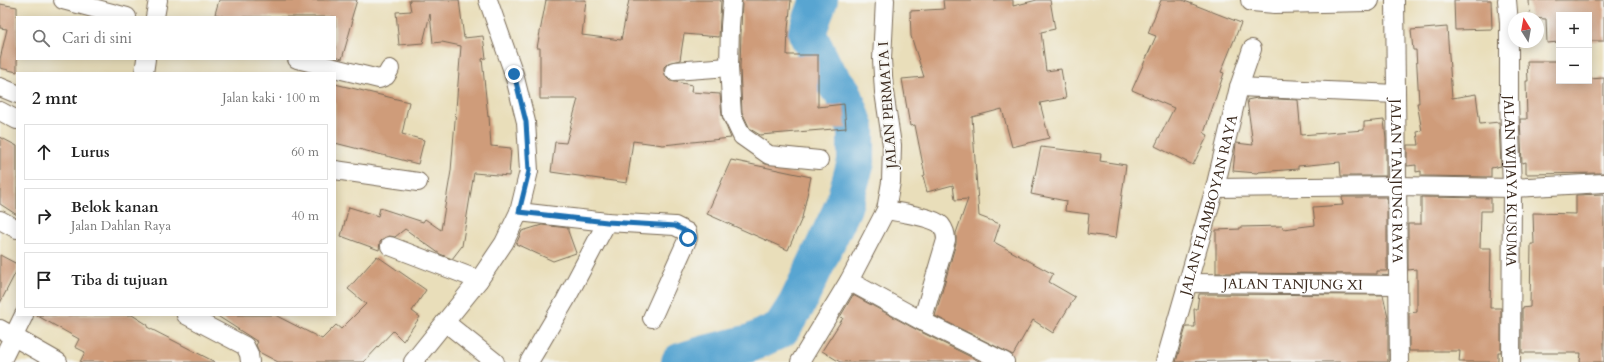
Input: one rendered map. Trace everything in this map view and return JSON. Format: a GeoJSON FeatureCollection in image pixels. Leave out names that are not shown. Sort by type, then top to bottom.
{"type":"FeatureCollection","features":[{"type":"Feature","properties":{"kind":"street"},"geometry":{"type":"LineString","coordinates":[[63,0],[123,16]]}},
{"type":"Feature","properties":{"kind":"street"},"geometry":{"type":"LineString","coordinates":[[155,16],[158,0]]}},
{"type":"Feature","properties":{"kind":"street"},"geometry":{"type":"LineString","coordinates":[[414,362],[479,280],[504,243],[519,212],[529,171],[526,122],[514,74],[488,0]]}},
{"type":"Feature","properties":{"kind":"street"},"geometry":{"type":"LineString","coordinates":[[732,0],[729,67],[732,115],[742,136],[769,155],[818,160]]}},
{"type":"Feature","properties":{"kind":"street","name":"JALAN PERMATA I"},"geometry":{"type":"LineString","coordinates":[[800,362],[849,282],[886,210],[891,182],[892,145],[884,92],[882,59],[884,0]]}},
{"type":"Feature","properties":{"kind":"street"},"geometry":{"type":"LineString","coordinates":[[1252,0],[1275,2],[1368,0]]}},
{"type":"Feature","properties":{"kind":"street","name":"JALAN TANJUNG RAYA"},"geometry":{"type":"LineString","coordinates":[[1395,0],[1398,362]]}},
{"type":"Feature","properties":{"kind":"street","name":"JALAN WIJAYA KUSUMA"},"geometry":{"type":"LineString","coordinates":[[1507,0],[1509,23],[1509,100],[1512,188],[1511,362]]}},
{"type":"Feature","properties":{"kind":"street","name":"JALAN FLAMBOYAN RAYA"},"geometry":{"type":"LineString","coordinates":[[1165,362],[1215,188],[1239,88],[1252,49]]}},
{"type":"Feature","properties":{"kind":"street"},"geometry":{"type":"LineString","coordinates":[[144,72],[146,60]]}},
{"type":"Feature","properties":{"kind":"street"},"geometry":{"type":"LineString","coordinates":[[301,60],[379,79],[386,76],[390,69]]}},
{"type":"Feature","properties":{"kind":"street"},"geometry":{"type":"LineString","coordinates":[[674,71],[729,67]]}},
{"type":"Feature","properties":{"kind":"street"},"geometry":{"type":"LineString","coordinates":[[0,87],[16,94]]}},
{"type":"Feature","properties":{"kind":"street"},"geometry":{"type":"LineString","coordinates":[[1239,88],[1396,94]]}},
{"type":"Feature","properties":{"kind":"street"},"geometry":{"type":"LineString","coordinates":[[0,111],[16,119]]}},
{"type":"Feature","properties":{"kind":"street"},"geometry":{"type":"LineString","coordinates":[[336,170],[418,182]]}},
{"type":"Feature","properties":{"kind":"street"},"geometry":{"type":"LineString","coordinates":[[1215,188],[1397,186],[1512,188],[1604,183]]}},
{"type":"Feature","properties":{"kind":"street"},"geometry":{"type":"LineString","coordinates":[[886,210],[935,221],[940,225],[946,235],[946,240],[922,321]]}},
{"type":"Feature","properties":{"kind":"street"},"geometry":{"type":"LineString","coordinates":[[519,212],[607,222],[675,226],[687,232],[688,238],[652,318]]}},
{"type":"Feature","properties":{"kind":"street"},"geometry":{"type":"LineString","coordinates":[[0,220],[16,228]]}},
{"type":"Feature","properties":{"kind":"street"},"geometry":{"type":"LineString","coordinates":[[529,362],[565,300],[607,222]]}},
{"type":"Feature","properties":{"kind":"street"},"geometry":{"type":"LineString","coordinates":[[390,246],[479,280]]}},
{"type":"Feature","properties":{"kind":"street"},"geometry":{"type":"LineString","coordinates":[[849,282],[922,321],[1005,362]]}},
{"type":"Feature","properties":{"kind":"street","name":"JALAN TANJUNG XI"},"geometry":{"type":"LineString","coordinates":[[1188,283],[1398,285]]}},
{"type":"Feature","properties":{"kind":"street"},"geometry":{"type":"LineString","coordinates":[[1,362],[7,333],[23,316]]}},
{"type":"Feature","properties":{"kind":"street"},"geometry":{"type":"LineString","coordinates":[[188,316],[245,346],[249,354],[250,362]]}},
{"type":"Feature","properties":{"kind":"street"},"geometry":{"type":"LineString","coordinates":[[445,322],[495,362]]}},
{"type":"Feature","properties":{"kind":"street"},"geometry":{"type":"LineString","coordinates":[[7,333],[58,362]]}},
{"type":"Feature","properties":{"kind":"building"},"geometry":{"type":"Polygon","coordinates":[[[219,0],[357,0],[342,59],[336,57],[336,16],[222,16],[215,14],[219,0]]]}},
{"type":"Feature","properties":{"kind":"building"},"geometry":{"type":"Polygon","coordinates":[[[409,0],[459,0],[464,38],[483,36],[486,58],[482,59],[491,146],[511,148],[509,176],[474,173],[462,246],[452,259],[440,254],[405,229],[395,237],[389,236],[384,238],[380,242],[379,250],[341,236],[349,207],[378,216],[380,208],[423,222],[425,219],[441,230],[451,171],[461,46],[442,42],[433,43],[430,14],[423,43],[399,45],[396,12],[411,11],[409,0]]]}},
{"type":"Feature","properties":{"kind":"building"},"geometry":{"type":"Polygon","coordinates":[[[546,0],[586,0],[582,35],[621,40],[629,0],[721,0],[719,37],[684,34],[680,60],[668,63],[664,67],[664,71],[666,77],[670,81],[692,85],[691,92],[720,94],[722,116],[731,138],[663,145],[633,141],[627,183],[551,172],[555,142],[566,143],[578,99],[540,99],[540,48],[537,48],[546,0]]]}},
{"type":"Feature","properties":{"kind":"building"},"geometry":{"type":"Polygon","coordinates":[[[742,0],[791,0],[787,55],[818,55],[818,107],[844,104],[846,128],[760,135],[750,129],[742,112],[740,67],[742,0]]]}},
{"type":"Feature","properties":{"kind":"building"},"geometry":{"type":"Polygon","coordinates":[[[943,0],[1013,0],[1013,6],[1037,0],[1050,0],[1055,29],[1041,32],[1046,71],[1061,69],[1066,98],[1040,103],[1049,138],[1012,147],[1002,109],[972,117],[979,216],[1000,224],[994,242],[1053,274],[1049,282],[1075,297],[1053,333],[1033,320],[1013,355],[935,316],[956,243],[956,233],[968,199],[955,200],[953,185],[927,192],[915,125],[910,126],[902,79],[924,77],[911,36],[910,11],[944,9],[943,0]]]}},
{"type":"Feature","properties":{"kind":"building"},"geometry":{"type":"Polygon","coordinates":[[[1161,0],[1182,0],[1241,23],[1221,72],[1224,73],[1204,133],[1208,135],[1193,165],[1155,146],[1174,108],[1132,90],[1156,36],[1148,33],[1161,0]]]}},
{"type":"Feature","properties":{"kind":"building"},"geometry":{"type":"Polygon","coordinates":[[[1454,0],[1491,0],[1492,29],[1455,30],[1454,0]]]}},
{"type":"Feature","properties":{"kind":"building"},"geometry":{"type":"Polygon","coordinates":[[[1529,0],[1604,0],[1604,41],[1592,41],[1592,12],[1556,12],[1556,42],[1547,43],[1546,19],[1544,19],[1544,12],[1530,12],[1529,0]]]}},
{"type":"Feature","properties":{"kind":"building"},"geometry":{"type":"Polygon","coordinates":[[[0,4],[17,7],[17,72],[0,68],[0,59],[7,29],[0,28],[0,4]]]}},
{"type":"Feature","properties":{"kind":"building"},"geometry":{"type":"Polygon","coordinates":[[[1447,27],[1452,98],[1476,94],[1480,124],[1499,122],[1501,166],[1491,168],[1491,177],[1421,176],[1421,171],[1416,172],[1416,165],[1407,166],[1407,145],[1419,145],[1417,132],[1422,131],[1417,103],[1419,103],[1416,50],[1413,50],[1411,30],[1447,27]]]}},
{"type":"Feature","properties":{"kind":"building"},"geometry":{"type":"Polygon","coordinates":[[[1527,61],[1556,61],[1556,84],[1592,84],[1592,79],[1604,78],[1604,173],[1526,174],[1526,162],[1522,163],[1520,119],[1527,119],[1526,81],[1528,81],[1527,61]]]}},
{"type":"Feature","properties":{"kind":"building"},"geometry":{"type":"Polygon","coordinates":[[[336,84],[409,102],[402,134],[424,140],[418,164],[336,143],[336,84]]]}},
{"type":"Feature","properties":{"kind":"building"},"geometry":{"type":"Polygon","coordinates":[[[1257,98],[1298,100],[1301,135],[1364,130],[1364,122],[1384,120],[1386,139],[1386,176],[1341,176],[1340,162],[1298,166],[1298,169],[1257,173],[1233,171],[1236,143],[1253,145],[1247,100],[1257,98]]]}},
{"type":"Feature","properties":{"kind":"building"},"geometry":{"type":"Polygon","coordinates":[[[0,137],[16,145],[16,214],[0,204],[0,137]]]}},
{"type":"Feature","properties":{"kind":"building"},"geometry":{"type":"Polygon","coordinates":[[[1041,147],[1101,154],[1100,161],[1126,165],[1116,238],[1087,234],[1089,214],[1065,211],[1066,201],[1031,194],[1041,147]]]}},
{"type":"Feature","properties":{"kind":"building"},"geometry":{"type":"Polygon","coordinates":[[[731,160],[811,177],[802,218],[788,250],[707,214],[731,160]]]}},
{"type":"Feature","properties":{"kind":"building"},"geometry":{"type":"Polygon","coordinates":[[[1604,194],[1604,362],[1580,362],[1581,353],[1522,353],[1522,308],[1530,307],[1531,244],[1534,244],[1533,213],[1576,214],[1576,195],[1604,194]]]}},
{"type":"Feature","properties":{"kind":"building"},"geometry":{"type":"Polygon","coordinates":[[[1342,197],[1387,197],[1387,271],[1377,271],[1377,274],[1216,273],[1216,230],[1240,229],[1240,227],[1282,226],[1283,229],[1315,225],[1313,207],[1343,205],[1342,197]]]}},
{"type":"Feature","properties":{"kind":"building"},"geometry":{"type":"Polygon","coordinates":[[[1421,197],[1491,198],[1491,211],[1481,211],[1480,248],[1491,248],[1490,308],[1501,308],[1501,352],[1498,352],[1498,362],[1459,362],[1460,351],[1409,351],[1409,313],[1417,312],[1417,269],[1408,270],[1408,224],[1421,224],[1421,197]]]}},
{"type":"Feature","properties":{"kind":"building"},"geometry":{"type":"Polygon","coordinates":[[[542,225],[568,228],[576,253],[553,261],[516,244],[522,231],[542,225]]]}},
{"type":"Feature","properties":{"kind":"building"},"geometry":{"type":"Polygon","coordinates":[[[0,255],[16,263],[16,272],[0,303],[0,255]]]}},
{"type":"Feature","properties":{"kind":"building"},"geometry":{"type":"Polygon","coordinates":[[[377,256],[426,290],[412,311],[420,317],[403,341],[393,331],[364,362],[278,362],[259,352],[256,345],[258,342],[218,316],[277,316],[322,339],[336,325],[341,329],[366,304],[348,289],[377,256]]]}},
{"type":"Feature","properties":{"kind":"building"},"geometry":{"type":"Polygon","coordinates":[[[1199,294],[1383,295],[1388,317],[1388,362],[1269,362],[1269,360],[1176,362],[1186,327],[1195,327],[1194,309],[1197,309],[1199,294]]]}},
{"type":"Feature","properties":{"kind":"building"},"geometry":{"type":"Polygon","coordinates":[[[853,295],[917,330],[981,362],[840,362],[822,351],[843,318],[840,317],[853,295]]]}},
{"type":"Feature","properties":{"kind":"building"},"geometry":{"type":"Polygon","coordinates":[[[38,316],[134,316],[148,325],[147,327],[215,362],[80,362],[85,352],[75,347],[79,339],[38,316]]]}},
{"type":"Feature","properties":{"kind":"waterway"},"geometry":{"type":"LineString","coordinates":[[680,362],[751,343],[781,329],[797,304],[843,207],[856,162],[856,129],[843,93],[826,72],[807,33],[819,0]]}},
{"type":"Feature","properties":{"kind":"route"},"geometry":{"type":"LineString","coordinates":[[514,74],[526,122],[529,171],[519,212],[607,222],[675,226],[687,232],[688,238]]}}]}
